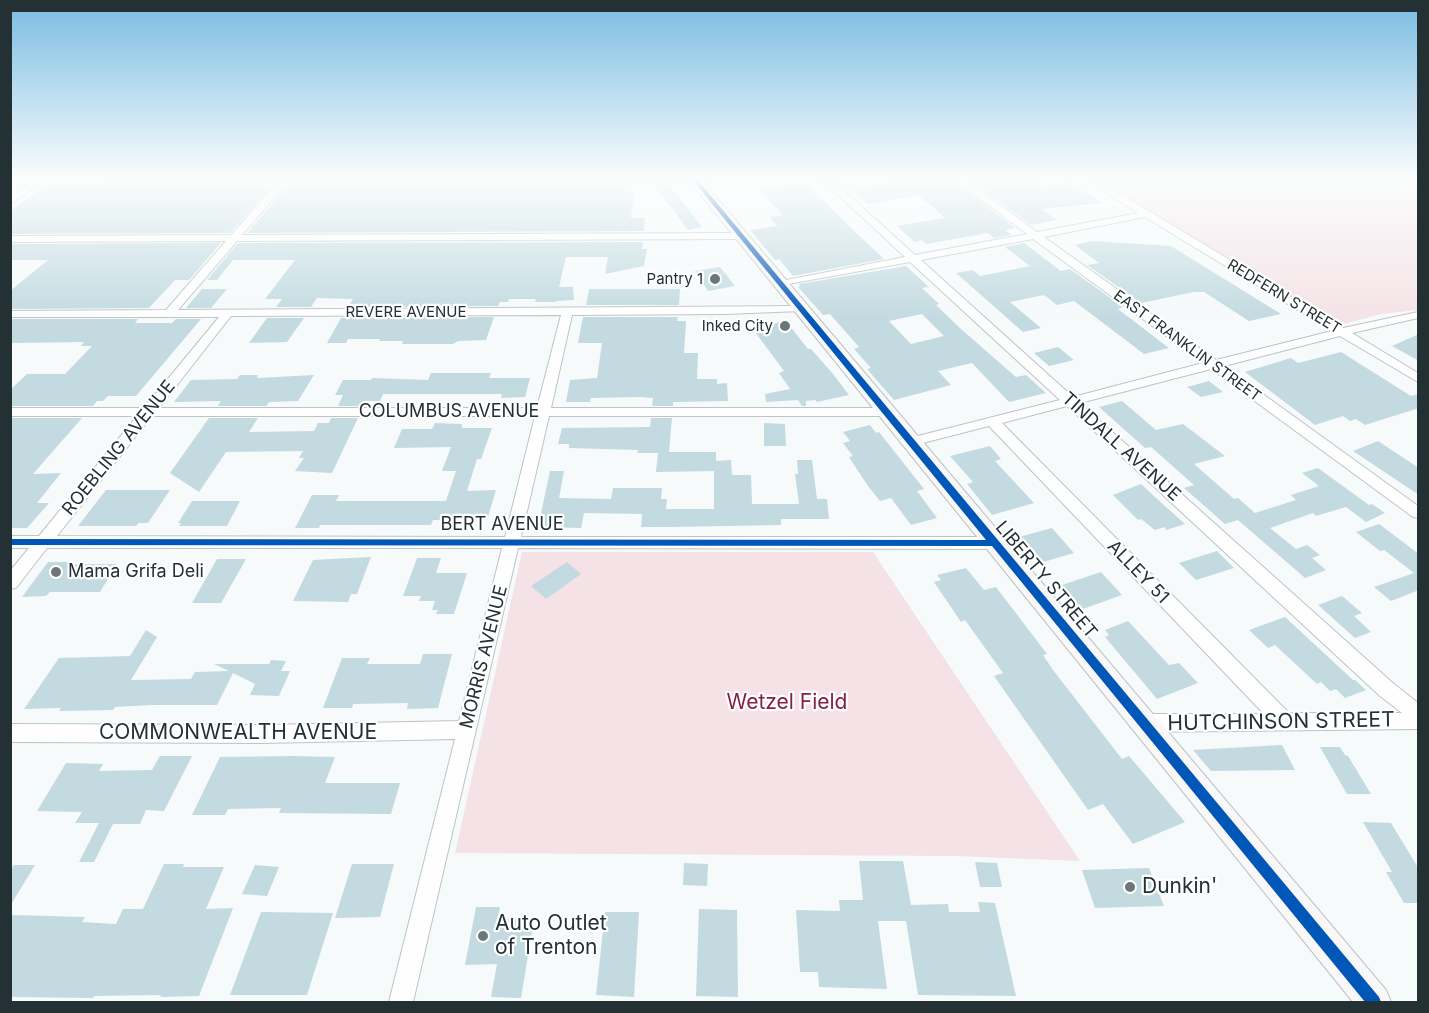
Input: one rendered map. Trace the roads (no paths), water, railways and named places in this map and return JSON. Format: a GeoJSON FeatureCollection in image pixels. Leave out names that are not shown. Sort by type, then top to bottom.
{"type":"FeatureCollection","features":[{"type":"Feature","properties":{"kind":"street"},"geometry":{"type":"LineString","coordinates":[[169,313],[246,225]]}},
{"type":"Feature","properties":{"kind":"street","name":"LIBERTY STREET"},"geometry":{"type":"LineString","coordinates":[[732,225],[1374,1002]]}},
{"type":"Feature","properties":{"kind":"street","name":"TINDALL AVENUE"},"geometry":{"type":"LineString","coordinates":[[876,225],[1387,690],[1419,714]]}},
{"type":"Feature","properties":{"kind":"street","name":"EAST FRANKLIN STREET"},"geometry":{"type":"LineString","coordinates":[[1023,225],[1419,513]]}},
{"type":"Feature","properties":{"kind":"street"},"geometry":{"type":"LineString","coordinates":[[781,284],[1084,225]]}},
{"type":"Feature","properties":{"kind":"street","name":"REDFERN STREET"},"geometry":{"type":"LineString","coordinates":[[1166,225],[1419,378]]}},
{"type":"Feature","properties":{"kind":"street"},"geometry":{"type":"LineString","coordinates":[[10,239],[741,236]]}},
{"type":"Feature","properties":{"kind":"street","name":"REVERE AVENUE"},"geometry":{"type":"LineString","coordinates":[[10,314],[771,311],[801,308]]}},
{"type":"Feature","properties":{"kind":"street","name":"MORRIS AVENUE"},"geometry":{"type":"LineString","coordinates":[[401,1002],[567,312]]}},
{"type":"Feature","properties":{"kind":"street","name":"ROEBLING AVENUE"},"geometry":{"type":"LineString","coordinates":[[10,584],[228,313]]}},
{"type":"Feature","properties":{"kind":"street"},"geometry":{"type":"LineString","coordinates":[[911,442],[1341,332],[1419,315]]}},
{"type":"Feature","properties":{"kind":"street","name":"COLUMBUS AVENUE"},"geometry":{"type":"LineString","coordinates":[[10,412],[886,412]]}},
{"type":"Feature","properties":{"kind":"street","name":"ALLEY 51"},"geometry":{"type":"LineString","coordinates":[[993,422],[1284,721]]}},
{"type":"Feature","properties":{"kind":"street","name":"BERT AVENUE"},"geometry":{"type":"LineString","coordinates":[[10,542],[993,543]]}},
{"type":"Feature","properties":{"kind":"street","name":"HUTCHINSON STREET"},"geometry":{"type":"LineString","coordinates":[[1143,723],[1419,721]]}},
{"type":"Feature","properties":{"kind":"street","name":"COMMONWEALTH AVENUE"},"geometry":{"type":"LineString","coordinates":[[10,734],[262,734],[466,730]]}},
{"type":"Feature","properties":{"kind":"place","name":"Pantry 1"},"geometry":{"type":"Point","coordinates":[715,279]}},
{"type":"Feature","properties":{"kind":"place","name":"Inked City"},"geometry":{"type":"Point","coordinates":[785,326]}},
{"type":"Feature","properties":{"kind":"place","name":"Mama Grifa Deli"},"geometry":{"type":"Point","coordinates":[56,572]}},
{"type":"Feature","properties":{"kind":"place","name":"Dunkin'"},"geometry":{"type":"Point","coordinates":[1130,887]}},
{"type":"Feature","properties":{"kind":"place","name":"Auto Outlet of Trenton"},"geometry":{"type":"Point","coordinates":[483,936]}},
{"type":"Feature","properties":{"kind":"park label","name":"Wetzel Field"},"geometry":{"type":"Point","coordinates":[787,703]}}]}
